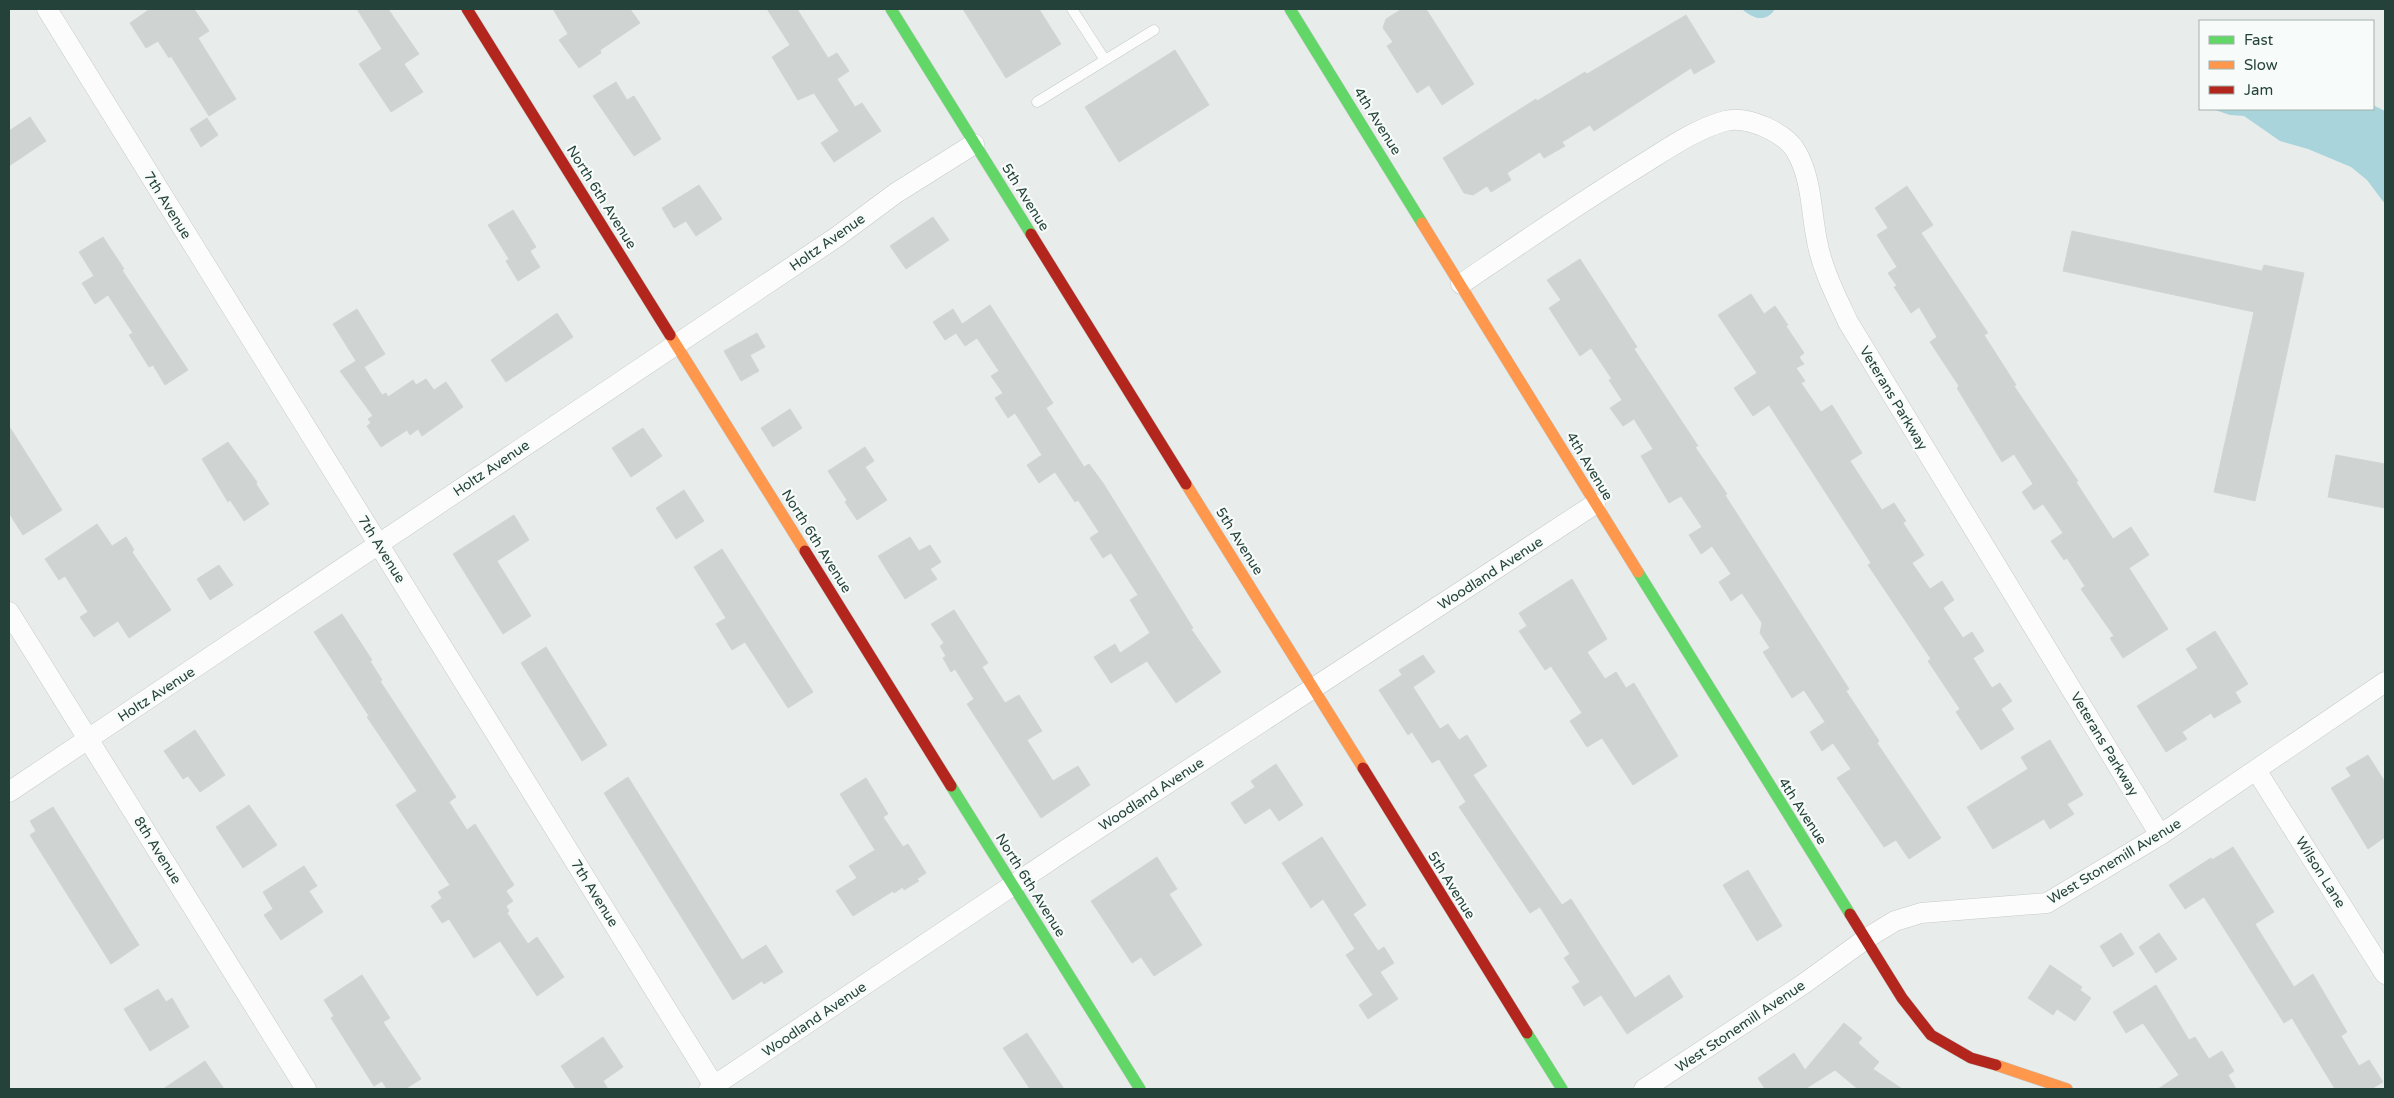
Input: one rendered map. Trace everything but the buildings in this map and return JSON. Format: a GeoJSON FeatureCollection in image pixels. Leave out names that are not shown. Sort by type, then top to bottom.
{"type":"FeatureCollection","features":[{"type":"Feature","properties":{"kind":"street","name":"7th Avenue"},"geometry":{"type":"LineString","coordinates":[[47,9],[379,544],[713,1088]]}},
{"type":"Feature","properties":{"kind":"street","name":"North 6th Avenue"},"geometry":{"type":"LineString","coordinates":[[467,9],[1140,1089]]}},
{"type":"Feature","properties":{"kind":"street","name":"5th Avenue"},"geometry":{"type":"LineString","coordinates":[[891,9],[1562,1089]]}},
{"type":"Feature","properties":{"kind":"street","name":"4th Avenue"},"geometry":{"type":"LineString","coordinates":[[1290,9],[1756,764],[1867,938],[1902,998],[1931,1035],[1971,1058],[2010,1069],[2067,1089]]}},
{"type":"Feature","properties":{"kind":"street","name":"Veterans Parkway"},"geometry":{"type":"LineString","coordinates":[[1461,284],[1585,200],[1696,132],[1727,120],[1752,122],[1780,134],[1797,152],[1810,190],[1816,241],[1830,284],[1848,322],[2160,835]]}},
{"type":"Feature","properties":{"kind":"street","name":"Holtz Avenue"},"geometry":{"type":"LineString","coordinates":[[9,792],[281,612],[379,544],[838,236],[896,193],[974,144]]}},
{"type":"Feature","properties":{"kind":"street","name":"Woodland Avenue"},"geometry":{"type":"LineString","coordinates":[[713,1088],[1013,886],[1596,504]]}},
{"type":"Feature","properties":{"kind":"street","name":"8th Avenue"},"geometry":{"type":"LineString","coordinates":[[9,612],[306,1089]]}},
{"type":"Feature","properties":{"kind":"street","name":"West Stonemill Avenue"},"geometry":{"type":"LineString","coordinates":[[1644,1089],[1895,921],[1921,913],[2047,903],[2160,835],[2385,682]]}},
{"type":"Feature","properties":{"kind":"street","name":"Wilson Lane"},"geometry":{"type":"LineString","coordinates":[[2256,770],[2385,974]]}},
{"type":"Feature","properties":{"kind":"lane"},"geometry":{"type":"LineString","coordinates":[[1072,9],[1104,60]]}},
{"type":"Feature","properties":{"kind":"lane"},"geometry":{"type":"LineString","coordinates":[[1037,102],[1154,30]]}},
{"type":"Feature","properties":{"kind":"water"},"geometry":{"type":"Polygon","coordinates":[[[1742,9],[1775,9],[1768,16],[1759,18],[1742,9]]]}},
{"type":"Feature","properties":{"kind":"water"},"geometry":{"type":"Polygon","coordinates":[[[2374,106],[2385,111],[2385,204],[2367,180],[2351,167],[2308,149],[2280,141],[2244,116],[2230,115],[2215,110],[2374,110],[2374,106]]]}},
{"type":"Feature","properties":{"kind":"traffic: fast"},"geometry":{"type":"LineString","coordinates":[[891,9],[1031,234]]}},
{"type":"Feature","properties":{"kind":"traffic: fast"},"geometry":{"type":"LineString","coordinates":[[1290,9],[1422,223]]}},
{"type":"Feature","properties":{"kind":"traffic: fast"},"geometry":{"type":"LineString","coordinates":[[1638,572],[1850,914]]}},
{"type":"Feature","properties":{"kind":"traffic: fast"},"geometry":{"type":"LineString","coordinates":[[951,786],[1140,1089]]}},
{"type":"Feature","properties":{"kind":"traffic: fast"},"geometry":{"type":"LineString","coordinates":[[1527,1033],[1562,1089]]}},
{"type":"Feature","properties":{"kind":"traffic: slow"},"geometry":{"type":"LineString","coordinates":[[1422,223],[1638,572]]}},
{"type":"Feature","properties":{"kind":"traffic: slow"},"geometry":{"type":"LineString","coordinates":[[670,335],[805,551]]}},
{"type":"Feature","properties":{"kind":"traffic: slow"},"geometry":{"type":"LineString","coordinates":[[1186,484],[1363,768]]}},
{"type":"Feature","properties":{"kind":"traffic: slow"},"geometry":{"type":"LineString","coordinates":[[1996,1065],[2067,1089]]}},
{"type":"Feature","properties":{"kind":"traffic: jam"},"geometry":{"type":"LineString","coordinates":[[467,9],[670,335]]}},
{"type":"Feature","properties":{"kind":"traffic: jam"},"geometry":{"type":"LineString","coordinates":[[1031,234],[1186,484]]}},
{"type":"Feature","properties":{"kind":"traffic: jam"},"geometry":{"type":"LineString","coordinates":[[805,551],[951,786]]}},
{"type":"Feature","properties":{"kind":"traffic: jam"},"geometry":{"type":"LineString","coordinates":[[1363,768],[1527,1033]]}},
{"type":"Feature","properties":{"kind":"traffic: jam"},"geometry":{"type":"LineString","coordinates":[[1850,914],[1902,998],[1931,1035],[1971,1058],[1996,1065]]}}]}
